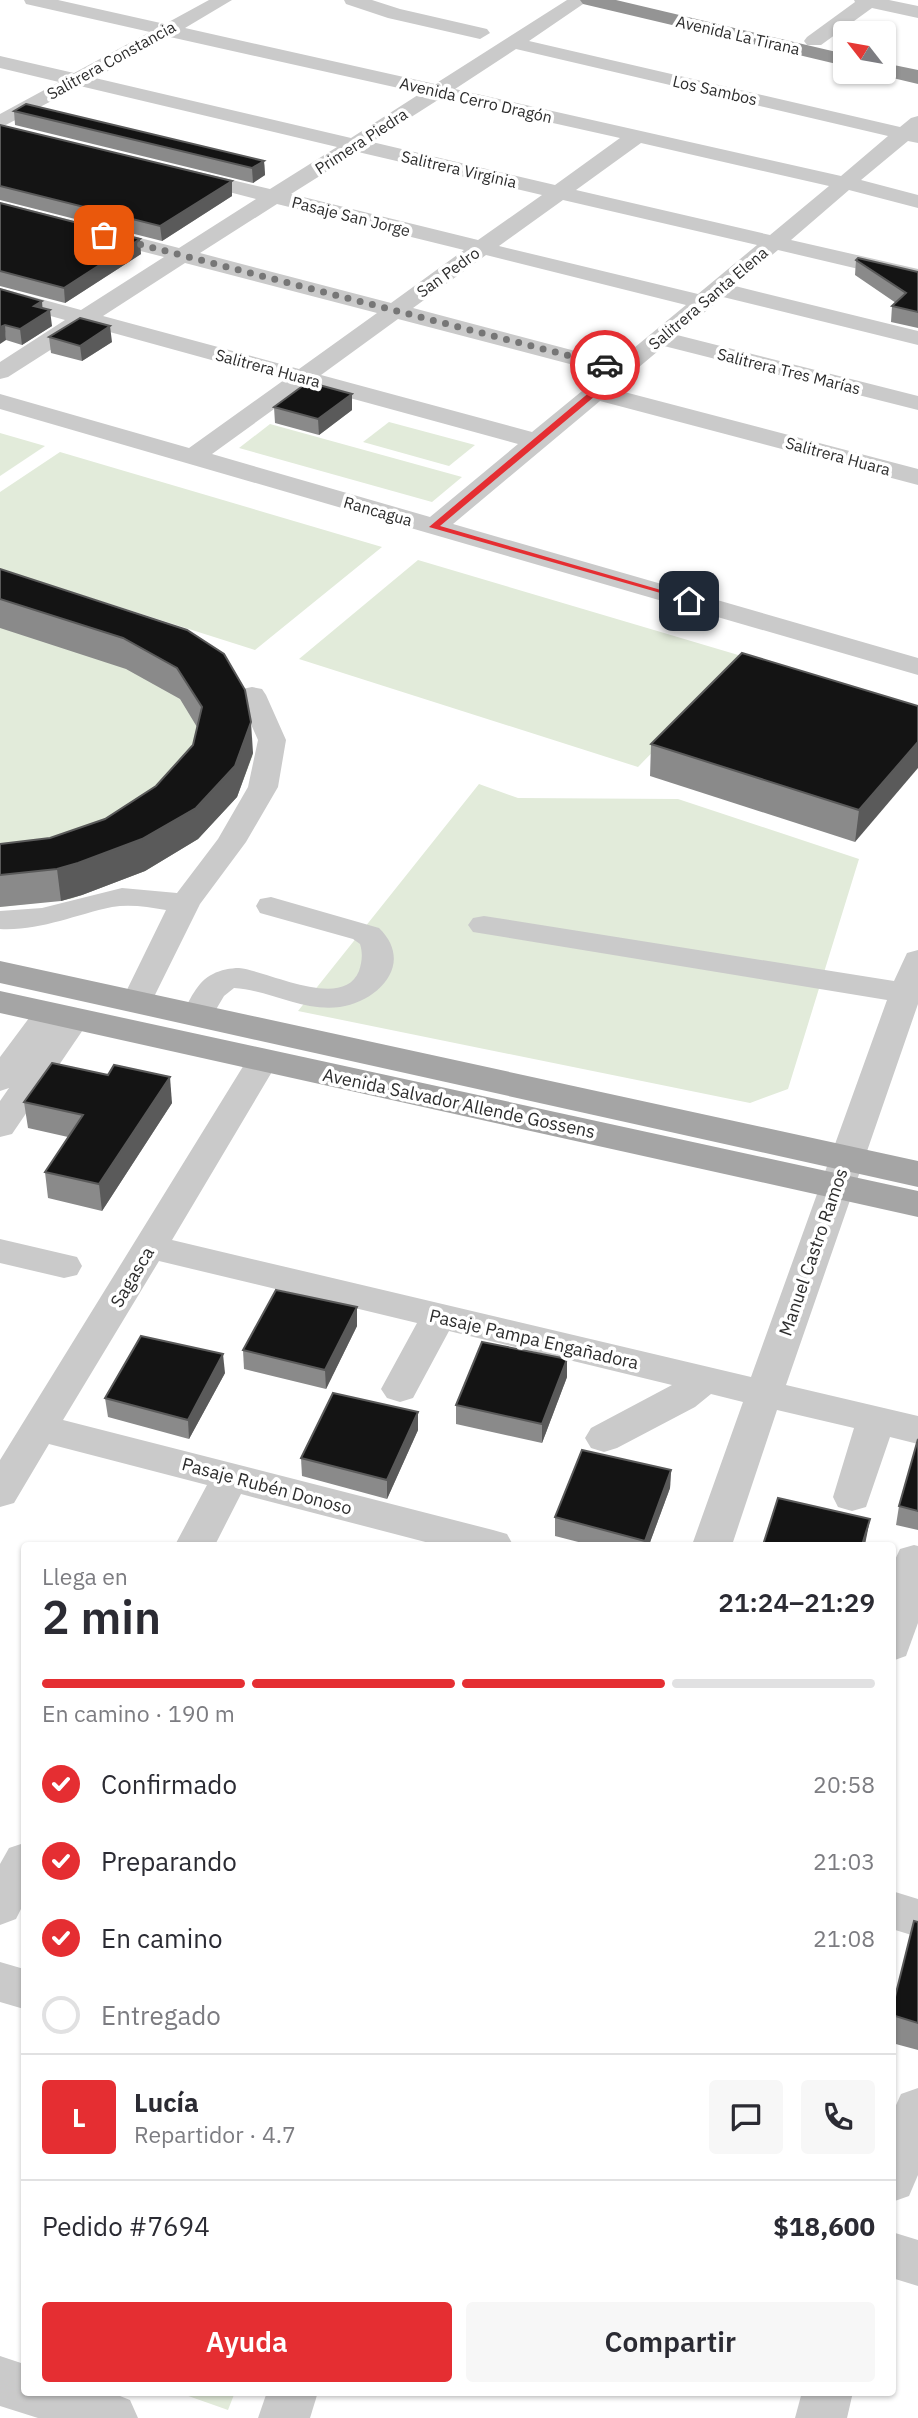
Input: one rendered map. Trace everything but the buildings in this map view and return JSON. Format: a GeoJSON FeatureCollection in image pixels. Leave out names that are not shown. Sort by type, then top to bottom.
{"type":"FeatureCollection","features":[{"type":"Feature","properties":{"kind":"highway","name":"Avenida La Tirana"},"geometry":{"type":"LineString","coordinates":[[590,0],[833,57]]}},
{"type":"Feature","properties":{"kind":"highway","name":"Avenida La Tirana"},"geometry":{"type":"LineString","coordinates":[[636,0],[833,46]]}},
{"type":"Feature","properties":{"kind":"highway"},"geometry":{"type":"LineString","coordinates":[[896,60],[918,65]]}},
{"type":"Feature","properties":{"kind":"highway"},"geometry":{"type":"LineString","coordinates":[[896,72],[918,77]]}},
{"type":"Feature","properties":{"kind":"main road","name":"Avenida Salvador Allende Gossens"},"geometry":{"type":"LineString","coordinates":[[0,972],[197,1016],[841,1172],[918,1204]]}},
{"type":"Feature","properties":{"kind":"main road","name":"Avenida Salvador Allende Gossens"},"geometry":{"type":"LineString","coordinates":[[0,1002],[263,1060],[841,1172],[918,1174]]}},
{"type":"Feature","properties":{"kind":"street","name":"Avenida Cerro Dragón"},"geometry":{"type":"LineString","coordinates":[[33,0],[846,183],[918,202]]}},
{"type":"Feature","properties":{"kind":"street","name":"Salitrera Constancia"},"geometry":{"type":"LineString","coordinates":[[0,122],[223,0]]}},
{"type":"Feature","properties":{"kind":"street"},"geometry":{"type":"LineString","coordinates":[[353,0],[395,14],[480,33]]}},
{"type":"Feature","properties":{"kind":"street","name":"Primera Piedra"},"geometry":{"type":"LineString","coordinates":[[0,372],[580,0]]}},
{"type":"Feature","properties":{"kind":"street"},"geometry":{"type":"LineString","coordinates":[[814,41],[867,0],[918,12]]}},
{"type":"Feature","properties":{"kind":"street","name":"Los Sambos"},"geometry":{"type":"LineString","coordinates":[[513,43],[914,131]]}},
{"type":"Feature","properties":{"kind":"street","name":"Salitrera Virginia"},"geometry":{"type":"LineString","coordinates":[[0,62],[918,276]]}},
{"type":"Feature","properties":{"kind":"street"},"geometry":{"type":"LineString","coordinates":[[0,130],[26,136]]}},
{"type":"Feature","properties":{"kind":"street","name":"Salitrera Santa Elena"},"geometry":{"type":"LineString","coordinates":[[434,527],[774,242],[914,131]]}},
{"type":"Feature","properties":{"kind":"street","name":"San Pedro"},"geometry":{"type":"LineString","coordinates":[[192,457],[637,136]]}},
{"type":"Feature","properties":{"kind":"street","name":"Pasaje San Jorge"},"geometry":{"type":"LineString","coordinates":[[169,171],[481,248],[918,338]]}},
{"type":"Feature","properties":{"kind":"street"},"geometry":{"type":"LineString","coordinates":[[0,208],[622,370]]}},
{"type":"Feature","properties":{"kind":"street","name":"Salitrera Huara"},"geometry":{"type":"LineString","coordinates":[[0,295],[536,441]]}},
{"type":"Feature","properties":{"kind":"street","name":"Salitrera Tres Marías"},"geometry":{"type":"LineString","coordinates":[[659,338],[918,403]]}},
{"type":"Feature","properties":{"kind":"street","name":"Salitrera Huara"},"geometry":{"type":"LineString","coordinates":[[595,392],[918,477]]}},
{"type":"Feature","properties":{"kind":"street","name":"Rancagua"},"geometry":{"type":"LineString","coordinates":[[0,401],[918,667]]}},
{"type":"Feature","properties":{"kind":"street"},"geometry":{"type":"LineString","coordinates":[[137,1002],[185,903],[231,842],[263,787],[272,740],[253,695]]}},
{"type":"Feature","properties":{"kind":"street"},"geometry":{"type":"LineString","coordinates":[[0,920],[14,922],[51,915],[113,898],[135,896],[185,903]]}},
{"type":"Feature","properties":{"kind":"street"},"geometry":{"type":"LineString","coordinates":[[197,1016],[210,991],[228,978],[239,978],[311,997],[343,998],[361,990],[375,976],[379,955],[374,939],[364,932],[271,906]]}},
{"type":"Feature","properties":{"kind":"street"},"geometry":{"type":"LineString","coordinates":[[484,925],[906,993]]}},
{"type":"Feature","properties":{"kind":"street","name":"Manuel Castro Ramos"},"geometry":{"type":"LineString","coordinates":[[713,1542],[841,1172],[906,1029],[906,993],[918,960]]}},
{"type":"Feature","properties":{"kind":"street"},"geometry":{"type":"LineString","coordinates":[[0,1080],[62,1015]]}},
{"type":"Feature","properties":{"kind":"street"},"geometry":{"type":"LineString","coordinates":[[0,1126],[62,1015]]}},
{"type":"Feature","properties":{"kind":"street","name":"Sagasca"},"geometry":{"type":"LineString","coordinates":[[0,1493],[263,1060]]}},
{"type":"Feature","properties":{"kind":"street","name":"Pasaje Pampa Engañadora"},"geometry":{"type":"LineString","coordinates":[[150,1247],[918,1430]]}},
{"type":"Feature","properties":{"kind":"street"},"geometry":{"type":"LineString","coordinates":[[0,1251],[64,1266]]}},
{"type":"Feature","properties":{"kind":"street"},"geometry":{"type":"LineString","coordinates":[[400,1389],[439,1316]]}},
{"type":"Feature","properties":{"kind":"street"},"geometry":{"type":"LineString","coordinates":[[604,1438],[682,1397],[704,1379]]}},
{"type":"Feature","properties":{"kind":"street"},"geometry":{"type":"LineString","coordinates":[[852,1497],[876,1420]]}},
{"type":"Feature","properties":{"kind":"street","name":"Pasaje Rubén Donoso"},"geometry":{"type":"LineString","coordinates":[[40,1427],[481,1542]]}},
{"type":"Feature","properties":{"kind":"street"},"geometry":{"type":"LineString","coordinates":[[197,1542],[231,1477]]}},
{"type":"Feature","properties":{"kind":"street"},"geometry":{"type":"LineString","coordinates":[[896,1631],[914,1560]]}},
{"type":"Feature","properties":{"kind":"street"},"geometry":{"type":"LineString","coordinates":[[896,1648],[918,1656]]}},
{"type":"Feature","properties":{"kind":"street"},"geometry":{"type":"LineString","coordinates":[[0,1906],[21,1867]]}},
{"type":"Feature","properties":{"kind":"street"},"geometry":{"type":"LineString","coordinates":[[896,1911],[918,1918]]}},
{"type":"Feature","properties":{"kind":"street"},"geometry":{"type":"LineString","coordinates":[[0,1982],[21,1988]]}},
{"type":"Feature","properties":{"kind":"street"},"geometry":{"type":"LineString","coordinates":[[896,2169],[918,2109]]}},
{"type":"Feature","properties":{"kind":"street"},"geometry":{"type":"LineString","coordinates":[[896,2256],[918,2263]]}},
{"type":"Feature","properties":{"kind":"street"},"geometry":{"type":"LineString","coordinates":[[0,2381],[21,2388]]}},
{"type":"Feature","properties":{"kind":"street"},"geometry":{"type":"LineString","coordinates":[[47,2396],[112,2418]]}},
{"type":"Feature","properties":{"kind":"street"},"geometry":{"type":"LineString","coordinates":[[284,2418],[292,2396]]}},
{"type":"Feature","properties":{"kind":"street"},"geometry":{"type":"LineString","coordinates":[[821,2418],[827,2396]]}},
{"type":"Feature","properties":{"kind":"green space"},"geometry":{"type":"Polygon","coordinates":[[[389,422],[475,445],[449,466],[363,442],[389,422]]]}},
{"type":"Feature","properties":{"kind":"green space"},"geometry":{"type":"Polygon","coordinates":[[[270,424],[462,477],[432,502],[239,448],[270,424]]]}},
{"type":"Feature","properties":{"kind":"green space"},"geometry":{"type":"Polygon","coordinates":[[[0,433],[45,446],[0,476],[0,433]]]}},
{"type":"Feature","properties":{"kind":"green space"},"geometry":{"type":"Polygon","coordinates":[[[60,452],[382,547],[255,650],[0,569],[0,492],[60,452]]]}},
{"type":"Feature","properties":{"kind":"green space"},"geometry":{"type":"Polygon","coordinates":[[[418,560],[745,657],[638,767],[299,659],[418,560]]]}},
{"type":"Feature","properties":{"kind":"green space"},"geometry":{"type":"Polygon","coordinates":[[[0,598],[245,714],[253,755],[237,797],[198,839],[145,871],[71,899],[0,907],[0,598]]]}},
{"type":"Feature","properties":{"kind":"green space"},"geometry":{"type":"Polygon","coordinates":[[[479,784],[518,798],[678,799],[859,859],[788,1089],[750,1103],[298,1011],[479,784]]]}},
{"type":"Feature","properties":{"kind":"green space"},"geometry":{"type":"Polygon","coordinates":[[[188,2396],[233,2396],[228,2410],[188,2396]]]}},
{"type":"Feature","properties":{"kind":"way so far"},"geometry":{"type":"LineString","coordinates":[[104,235],[605,365]]}},
{"type":"Feature","properties":{"kind":"route"},"geometry":{"type":"LineString","coordinates":[[605,365],[622,370],[434,527],[689,601]]}}]}
